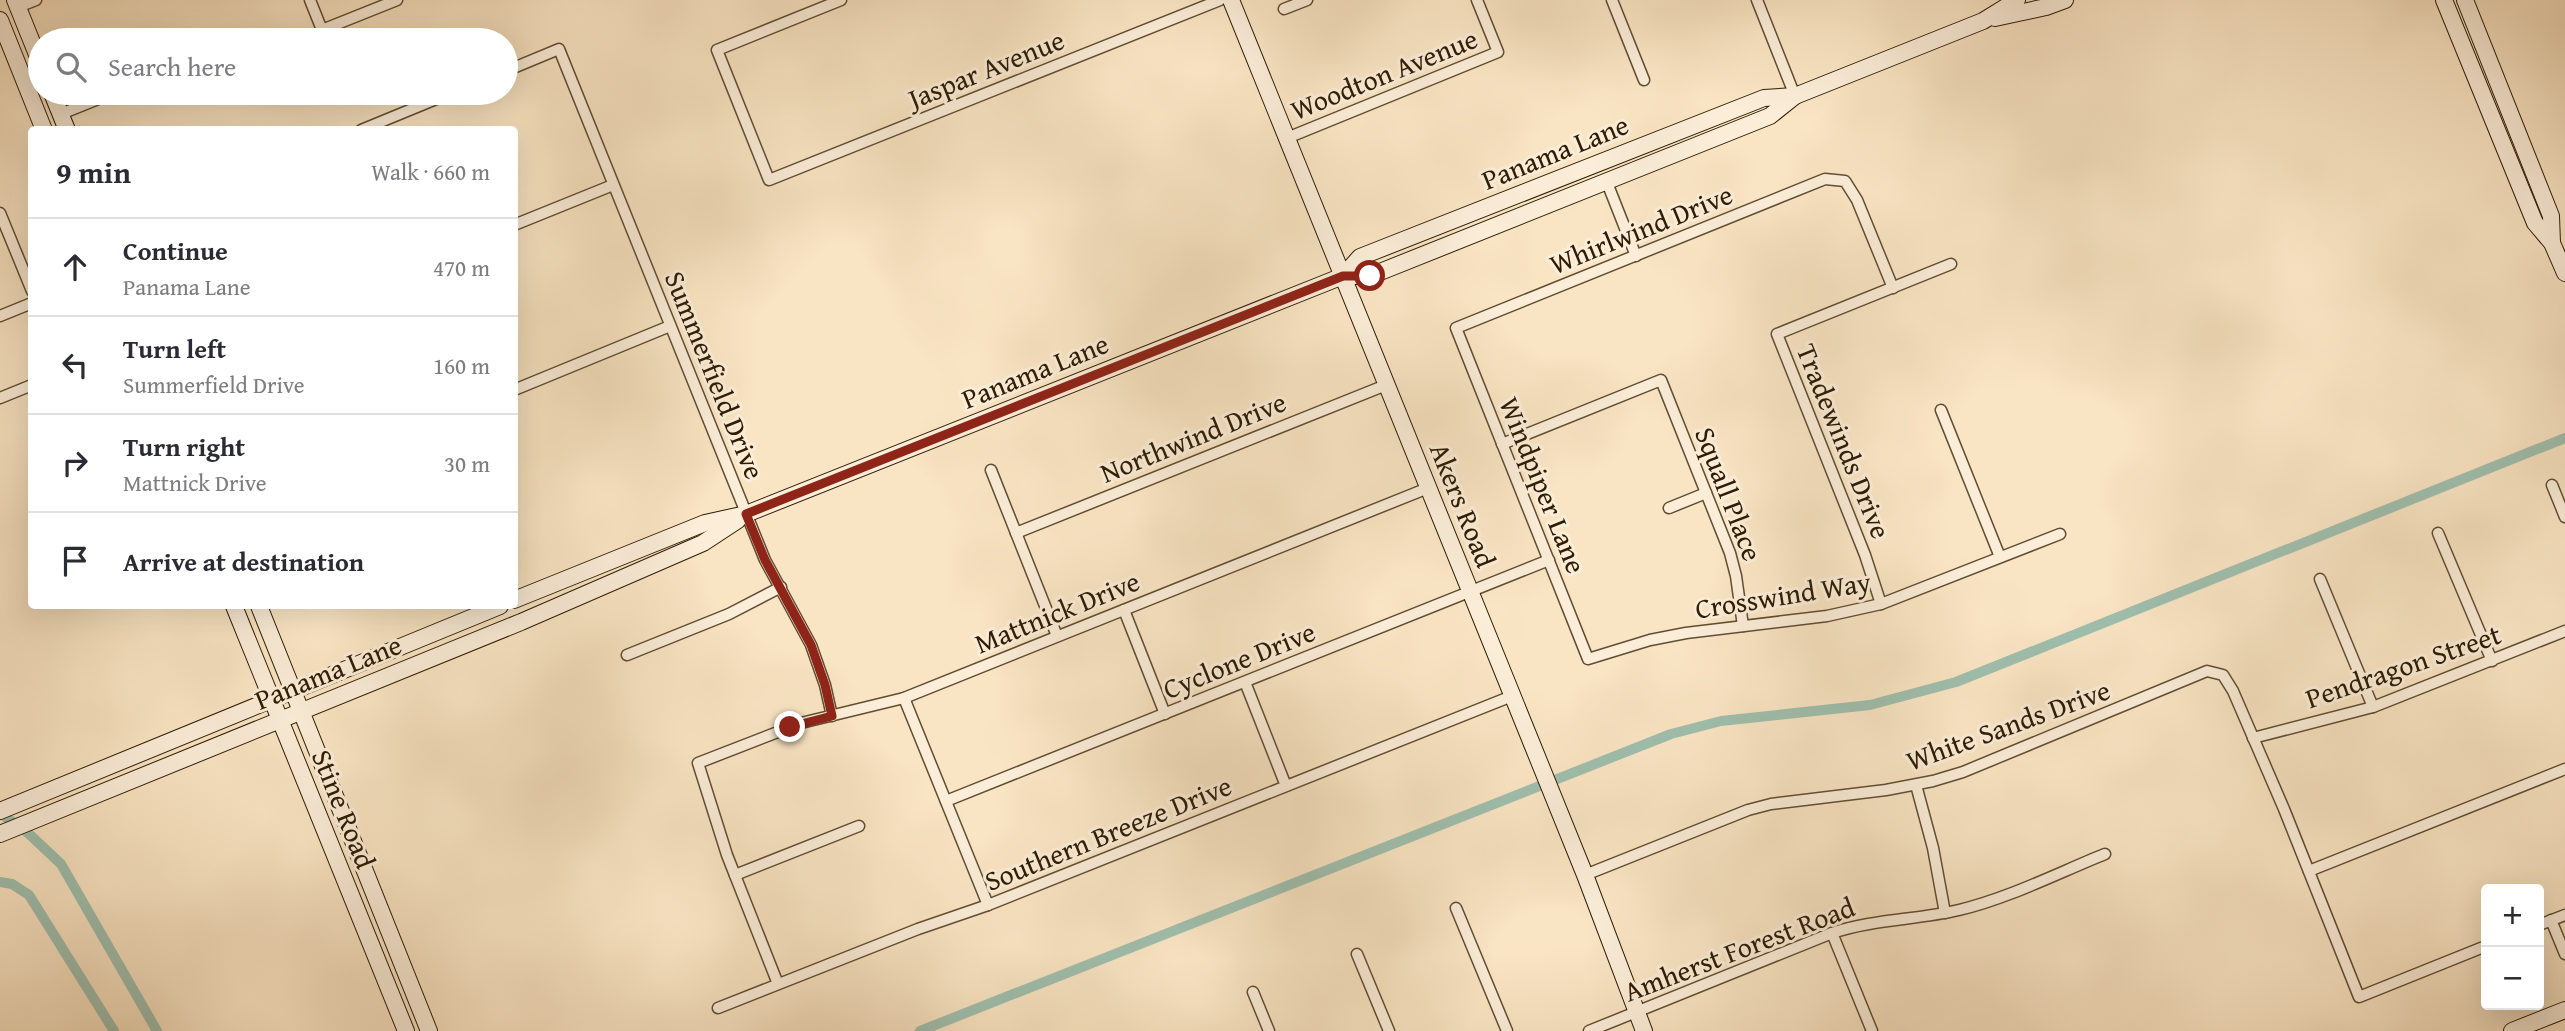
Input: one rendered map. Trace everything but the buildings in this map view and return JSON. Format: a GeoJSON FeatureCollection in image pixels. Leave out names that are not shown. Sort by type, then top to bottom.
{"type":"FeatureCollection","features":[{"type":"Feature","properties":{"kind":"main road","name":"Akers Road"},"geometry":{"type":"LineString","coordinates":[[1231,0],[1584,874],[1644,1031]]}},
{"type":"Feature","properties":{"kind":"main road","name":"Panama Lane"},"geometry":{"type":"LineString","coordinates":[[1989,19],[2017,0]]}},
{"type":"Feature","properties":{"kind":"main road"},"geometry":{"type":"LineString","coordinates":[[1989,19],[2031,0]]}},
{"type":"Feature","properties":{"kind":"main road","name":"Panama Lane"},"geometry":{"type":"LineString","coordinates":[[518,598],[705,523],[746,514],[1343,276],[1370,276],[1770,116],[1795,96],[1989,19],[2046,7],[2065,0]]}},
{"type":"Feature","properties":{"kind":"main road"},"geometry":{"type":"LineString","coordinates":[[2444,0],[2535,223],[2552,243],[2565,273]]}},
{"type":"Feature","properties":{"kind":"main road"},"geometry":{"type":"LineString","coordinates":[[2465,0],[2551,216],[2552,243]]}},
{"type":"Feature","properties":{"kind":"main road"},"geometry":{"type":"LineString","coordinates":[[17,4],[28,32]]}},
{"type":"Feature","properties":{"kind":"main road"},"geometry":{"type":"LineString","coordinates":[[0,20],[28,90]]}},
{"type":"Feature","properties":{"kind":"main road"},"geometry":{"type":"LineString","coordinates":[[2479,84],[2497,102],[2517,152],[2535,175]]}},
{"type":"Feature","properties":{"kind":"main road","name":"Panama Lane"},"geometry":{"type":"LineString","coordinates":[[1343,276],[1360,257],[1764,98],[1795,96]]}},
{"type":"Feature","properties":{"kind":"main road"},"geometry":{"type":"LineString","coordinates":[[34,105],[42,126]]}},
{"type":"Feature","properties":{"kind":"main road"},"geometry":{"type":"LineString","coordinates":[[57,105],[64,122]]}},
{"type":"Feature","properties":{"kind":"main road"},"geometry":{"type":"LineString","coordinates":[[1606,180],[1612,168],[1672,134]]}},
{"type":"Feature","properties":{"kind":"main road","name":"Panama Lane"},"geometry":{"type":"LineString","coordinates":[[0,834],[521,622],[702,543],[746,514]]}},
{"type":"Feature","properties":{"kind":"main road"},"geometry":{"type":"LineString","coordinates":[[521,622],[530,604],[582,572]]}},
{"type":"Feature","properties":{"kind":"main road","name":"Stine Road"},"geometry":{"type":"LineString","coordinates":[[235,609],[406,1031]]}},
{"type":"Feature","properties":{"kind":"main road","name":"Stine Road"},"geometry":{"type":"LineString","coordinates":[[260,609],[429,1031]]}},
{"type":"Feature","properties":{"kind":"main road","name":"Panama Lane"},"geometry":{"type":"LineString","coordinates":[[0,811],[495,609]]}},
{"type":"Feature","properties":{"kind":"main road"},"geometry":{"type":"LineString","coordinates":[[438,656],[493,621],[500,609]]}},
{"type":"Feature","properties":{"kind":"main road"},"geometry":{"type":"LineString","coordinates":[[2512,1031],[2565,1010]]}},
{"type":"Feature","properties":{"kind":"street"},"geometry":{"type":"LineString","coordinates":[[17,4],[36,0]]}},
{"type":"Feature","properties":{"kind":"street"},"geometry":{"type":"LineString","coordinates":[[310,0],[321,28]]}},
{"type":"Feature","properties":{"kind":"street"},"geometry":{"type":"LineString","coordinates":[[327,28],[397,0]]}},
{"type":"Feature","properties":{"kind":"street","name":"Jaspar Avenue"},"geometry":{"type":"LineString","coordinates":[[841,0],[717,50],[769,180],[1220,0]]}},
{"type":"Feature","properties":{"kind":"street"},"geometry":{"type":"LineString","coordinates":[[1284,9],[1307,0]]}},
{"type":"Feature","properties":{"kind":"street","name":"Woodton Avenue"},"geometry":{"type":"LineString","coordinates":[[1287,138],[1498,52],[1477,0]]}},
{"type":"Feature","properties":{"kind":"street"},"geometry":{"type":"LineString","coordinates":[[1612,0],[1644,80]]}},
{"type":"Feature","properties":{"kind":"street"},"geometry":{"type":"LineString","coordinates":[[1757,0],[1795,96]]}},
{"type":"Feature","properties":{"kind":"street","name":"Summerfield Drive"},"geometry":{"type":"LineString","coordinates":[[518,66],[559,49],[765,560],[811,645],[832,716]]}},
{"type":"Feature","properties":{"kind":"street"},"geometry":{"type":"LineString","coordinates":[[64,122],[93,105]]}},
{"type":"Feature","properties":{"kind":"street"},"geometry":{"type":"LineString","coordinates":[[371,126],[422,105]]}},
{"type":"Feature","properties":{"kind":"street","name":"Whirlwind Drive"},"geometry":{"type":"LineString","coordinates":[[1456,328],[1825,179],[1845,181],[1857,200],[1893,288]]}},
{"type":"Feature","properties":{"kind":"street"},"geometry":{"type":"LineString","coordinates":[[1606,180],[1636,256]]}},
{"type":"Feature","properties":{"kind":"street"},"geometry":{"type":"LineString","coordinates":[[518,223],[613,185]]}},
{"type":"Feature","properties":{"kind":"street"},"geometry":{"type":"LineString","coordinates":[[0,213],[28,281]]}},
{"type":"Feature","properties":{"kind":"street"},"geometry":{"type":"LineString","coordinates":[[1893,288],[1951,264]]}},
{"type":"Feature","properties":{"kind":"street","name":"Tradewinds Drive"},"geometry":{"type":"LineString","coordinates":[[1881,604],[1865,555],[1777,334],[1893,288]]}},
{"type":"Feature","properties":{"kind":"street"},"geometry":{"type":"LineString","coordinates":[[0,316],[28,305]]}},
{"type":"Feature","properties":{"kind":"street"},"geometry":{"type":"LineString","coordinates":[[518,388],[670,326]]}},
{"type":"Feature","properties":{"kind":"street","name":"Windpiper Lane"},"geometry":{"type":"LineString","coordinates":[[1456,328],[1588,659]]}},
{"type":"Feature","properties":{"kind":"street","name":"Squall Place"},"geometry":{"type":"LineString","coordinates":[[1502,444],[1661,380],[1730,553],[1740,594],[1743,626]]}},
{"type":"Feature","properties":{"kind":"street","name":"Northwind Drive"},"geometry":{"type":"LineString","coordinates":[[1016,533],[1387,385]]}},
{"type":"Feature","properties":{"kind":"street"},"geometry":{"type":"LineString","coordinates":[[0,398],[28,387]]}},
{"type":"Feature","properties":{"kind":"street"},"geometry":{"type":"LineString","coordinates":[[1941,410],[2000,557]]}},
{"type":"Feature","properties":{"kind":"street"},"geometry":{"type":"LineString","coordinates":[[991,470],[1057,636]]}},
{"type":"Feature","properties":{"kind":"street"},"geometry":{"type":"LineString","coordinates":[[2552,485],[2565,517]]}},
{"type":"Feature","properties":{"kind":"street","name":"Mattnick Drive"},"geometry":{"type":"LineString","coordinates":[[735,875],[698,764],[801,723],[904,698],[1428,488]]}},
{"type":"Feature","properties":{"kind":"street"},"geometry":{"type":"LineString","coordinates":[[1669,508],[1706,493]]}},
{"type":"Feature","properties":{"kind":"street"},"geometry":{"type":"LineString","coordinates":[[2438,533],[2492,661]]}},
{"type":"Feature","properties":{"kind":"street","name":"Crosswind Way"},"geometry":{"type":"LineString","coordinates":[[1588,659],[1650,640],[1827,616],[1881,604],[2060,534]]}},
{"type":"Feature","properties":{"kind":"street","name":"Cyclone Drive"},"geometry":{"type":"LineString","coordinates":[[946,801],[1549,560]]}},
{"type":"Feature","properties":{"kind":"street"},"geometry":{"type":"LineString","coordinates":[[2320,579],[2373,707]]}},
{"type":"Feature","properties":{"kind":"street"},"geometry":{"type":"LineString","coordinates":[[627,655],[729,614],[781,586]]}},
{"type":"Feature","properties":{"kind":"street"},"geometry":{"type":"LineString","coordinates":[[1124,610],[1165,714]]}},
{"type":"Feature","properties":{"kind":"street","name":"Pendragon Street"},"geometry":{"type":"LineString","coordinates":[[2253,738],[2373,707],[2565,631]]}},
{"type":"Feature","properties":{"kind":"street","name":"White Sands Drive"},"geometry":{"type":"LineString","coordinates":[[1584,874],[1748,810],[1771,804],[1916,785],[1963,772],[2207,671],[2223,675],[2233,691],[2284,808],[2359,997],[2484,947]]}},
{"type":"Feature","properties":{"kind":"street"},"geometry":{"type":"LineString","coordinates":[[1245,682],[1286,786]]}},
{"type":"Feature","properties":{"kind":"street","name":"Southern Breeze Drive"},"geometry":{"type":"LineString","coordinates":[[718,1008],[918,929],[988,905],[1512,696]]}},
{"type":"Feature","properties":{"kind":"street"},"geometry":{"type":"LineString","coordinates":[[904,698],[988,905]]}},
{"type":"Feature","properties":{"kind":"street"},"geometry":{"type":"LineString","coordinates":[[2309,871],[2565,769]]}},
{"type":"Feature","properties":{"kind":"street"},"geometry":{"type":"LineString","coordinates":[[1916,785],[1933,848],[1945,913]]}},
{"type":"Feature","properties":{"kind":"street"},"geometry":{"type":"LineString","coordinates":[[778,984],[735,875],[859,826]]}},
{"type":"Feature","properties":{"kind":"street","name":"Amherst Forest Road"},"geometry":{"type":"LineString","coordinates":[[1589,1031],[1832,933],[1868,923],[1945,913],[1978,905],[2105,854]]}},
{"type":"Feature","properties":{"kind":"street"},"geometry":{"type":"LineString","coordinates":[[1456,908],[1507,1031]]}},
{"type":"Feature","properties":{"kind":"street"},"geometry":{"type":"LineString","coordinates":[[2544,923],[2565,915]]}},
{"type":"Feature","properties":{"kind":"street"},"geometry":{"type":"LineString","coordinates":[[2552,920],[2565,954]]}},
{"type":"Feature","properties":{"kind":"street"},"geometry":{"type":"LineString","coordinates":[[1832,933],[1871,1031]]}},
{"type":"Feature","properties":{"kind":"street"},"geometry":{"type":"LineString","coordinates":[[1357,954],[1389,1031]]}},
{"type":"Feature","properties":{"kind":"street"},"geometry":{"type":"LineString","coordinates":[[1253,992],[1269,1031]]}},
{"type":"Feature","properties":{"kind":"waterway"},"geometry":{"type":"LineString","coordinates":[[920,1031],[1671,734],[1721,721],[1870,705],[1956,682],[2565,438]]}},
{"type":"Feature","properties":{"kind":"waterway"},"geometry":{"type":"LineString","coordinates":[[0,813],[28,833],[61,864],[157,1031]]}},
{"type":"Feature","properties":{"kind":"waterway"},"geometry":{"type":"LineString","coordinates":[[0,882],[12,884],[29,895],[114,1031]]}},
{"type":"Feature","properties":{"kind":"route"},"geometry":{"type":"LineString","coordinates":[[790,727],[832,716],[819,664],[811,645],[765,560],[746,514],[1343,276],[1370,276]]}}]}
